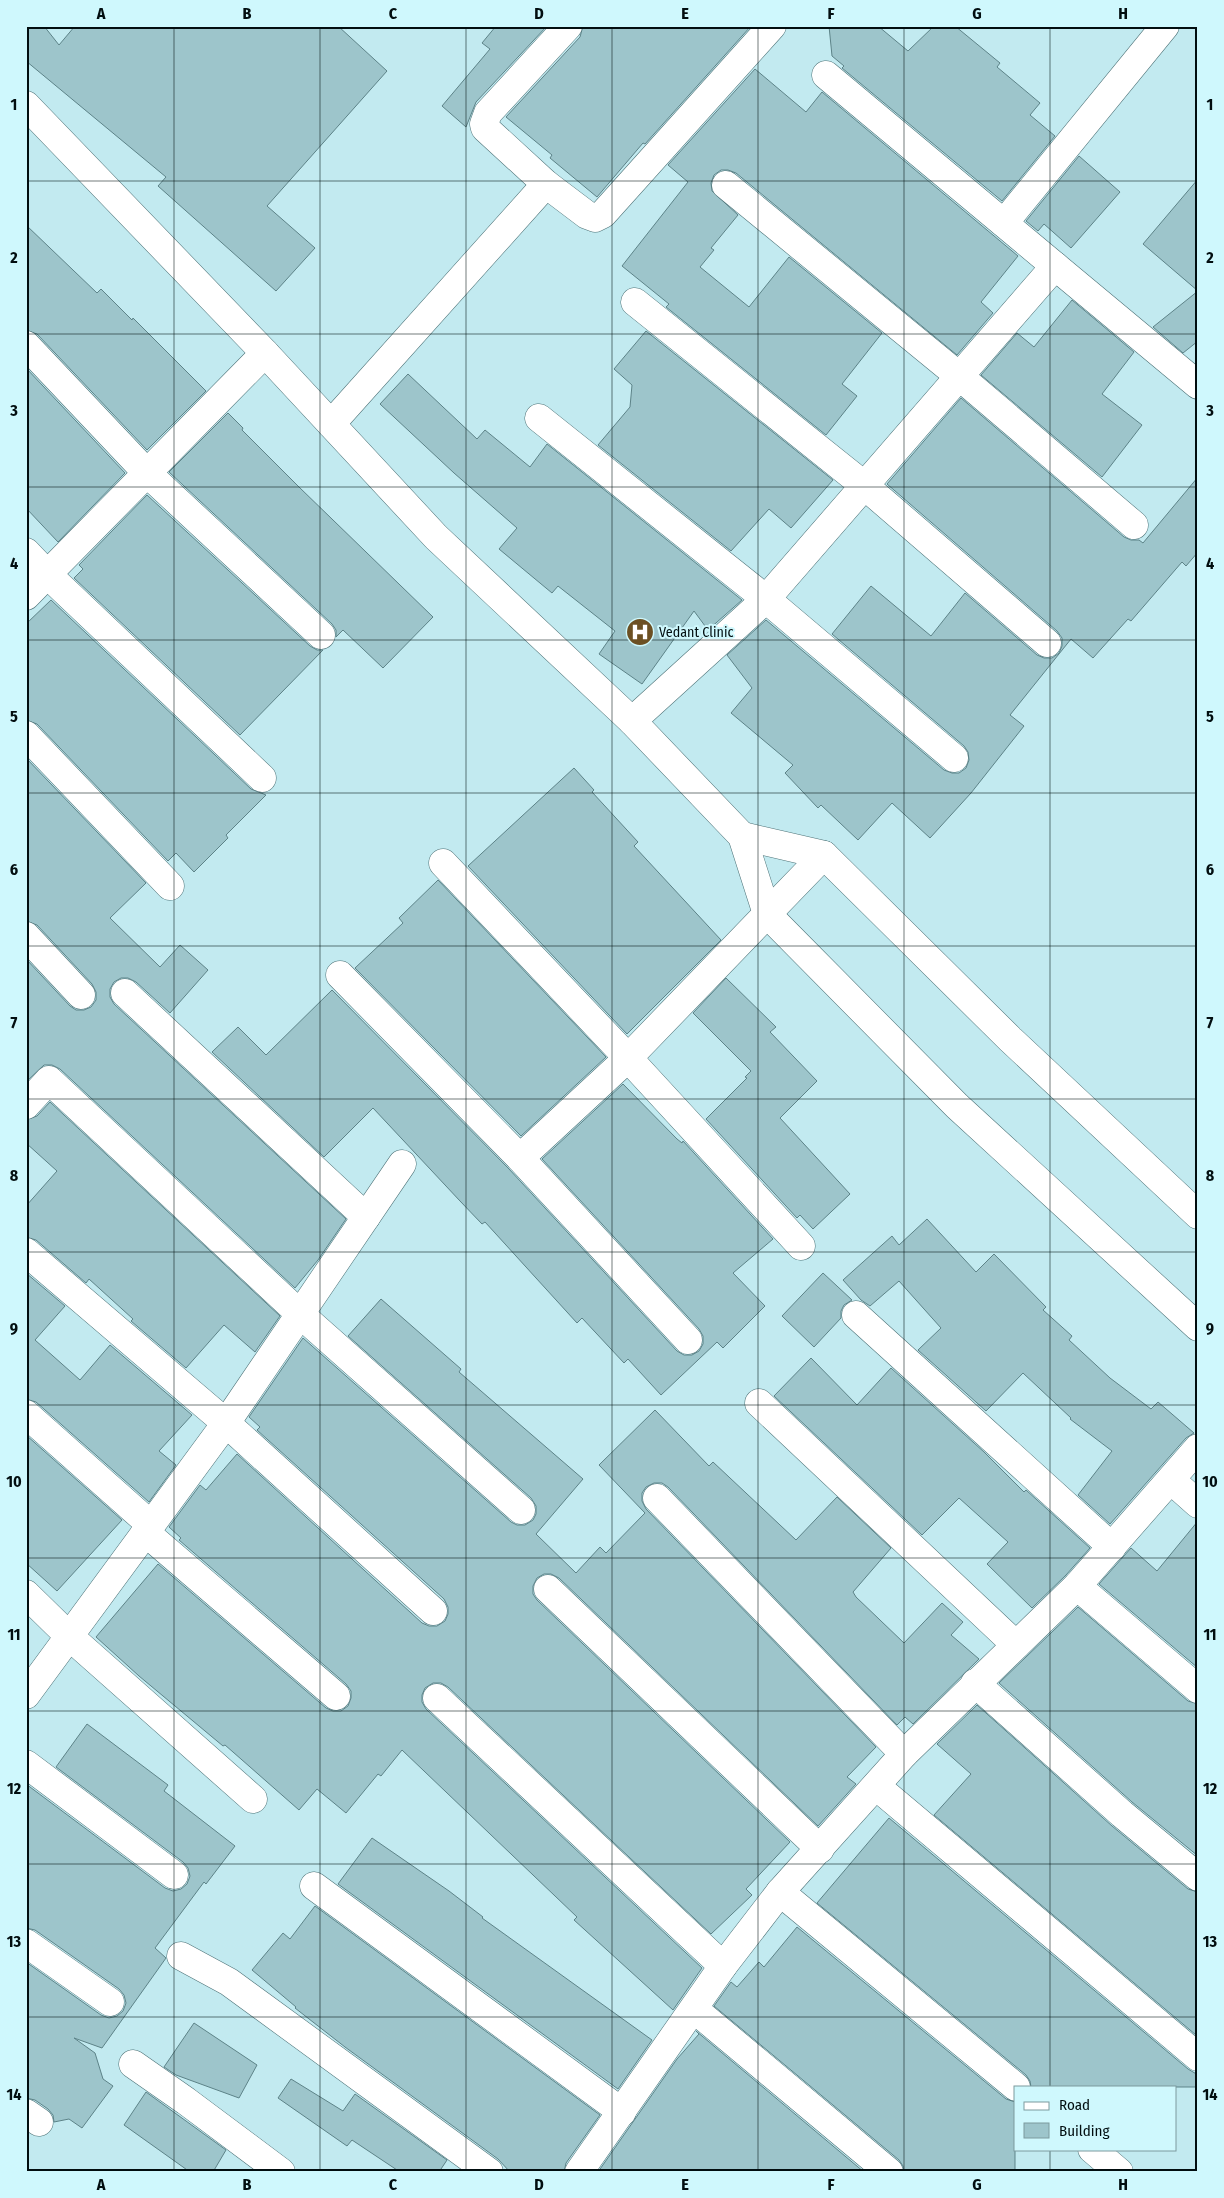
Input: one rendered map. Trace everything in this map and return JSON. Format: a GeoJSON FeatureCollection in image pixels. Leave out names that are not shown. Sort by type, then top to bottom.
{"type":"FeatureCollection","features":[{"type":"Feature","properties":{"kind":"street"},"geometry":{"type":"LineString","coordinates":[[568,26],[488,114],[484,124],[485,128],[546,184],[587,216],[595,218],[603,214],[772,26]]}},
{"type":"Feature","properties":{"kind":"street"},"geometry":{"type":"LineString","coordinates":[[1004,223],[1165,26]]}},
{"type":"Feature","properties":{"kind":"street"},"geometry":{"type":"LineString","coordinates":[[826,75],[1198,385]]}},
{"type":"Feature","properties":{"kind":"street"},"geometry":{"type":"LineString","coordinates":[[26,105],[264,352],[436,537],[632,721],[742,836],[767,914],[957,1106],[1198,1327]]}},
{"type":"Feature","properties":{"kind":"street"},"geometry":{"type":"LineString","coordinates":[[331,424],[546,184]]}},
{"type":"Feature","properties":{"kind":"street"},"geometry":{"type":"LineString","coordinates":[[726,185],[959,376],[1134,525]]}},
{"type":"Feature","properties":{"kind":"street"},"geometry":{"type":"LineString","coordinates":[[632,721],[766,599],[1055,266]]}},
{"type":"Feature","properties":{"kind":"street"},"geometry":{"type":"LineString","coordinates":[[636,302],[865,486],[1047,643]]}},
{"type":"Feature","properties":{"kind":"street"},"geometry":{"type":"LineString","coordinates":[[26,345],[147,473],[321,635]]}},
{"type":"Feature","properties":{"kind":"street"},"geometry":{"type":"LineString","coordinates":[[26,596],[264,352]]}},
{"type":"Feature","properties":{"kind":"street"},"geometry":{"type":"LineString","coordinates":[[539,418],[766,599],[954,758]]}},
{"type":"Feature","properties":{"kind":"street"},"geometry":{"type":"LineString","coordinates":[[26,552],[262,778]]}},
{"type":"Feature","properties":{"kind":"street"},"geometry":{"type":"LineString","coordinates":[[26,735],[170,886]]}},
{"type":"Feature","properties":{"kind":"street"},"geometry":{"type":"LineString","coordinates":[[742,836],[824,855],[1010,1039],[1198,1215]]}},
{"type":"Feature","properties":{"kind":"street"},"geometry":{"type":"LineString","coordinates":[[520,1158],[628,1058],[824,855]]}},
{"type":"Feature","properties":{"kind":"street"},"geometry":{"type":"LineString","coordinates":[[443,863],[628,1058],[801,1246]]}},
{"type":"Feature","properties":{"kind":"street"},"geometry":{"type":"LineString","coordinates":[[26,936],[81,995]]}},
{"type":"Feature","properties":{"kind":"street"},"geometry":{"type":"LineString","coordinates":[[340,975],[520,1158],[688,1340]]}},
{"type":"Feature","properties":{"kind":"street"},"geometry":{"type":"LineString","coordinates":[[125,993],[366,1217]]}},
{"type":"Feature","properties":{"kind":"street"},"geometry":{"type":"LineString","coordinates":[[26,1105],[49,1080],[300,1314],[521,1510]]}},
{"type":"Feature","properties":{"kind":"street"},"geometry":{"type":"LineString","coordinates":[[26,1695],[226,1424],[402,1164]]}},
{"type":"Feature","properties":{"kind":"street"},"geometry":{"type":"LineString","coordinates":[[26,1252],[226,1424],[432,1611]]}},
{"type":"Feature","properties":{"kind":"street"},"geometry":{"type":"LineString","coordinates":[[856,1315],[1112,1547]]}},
{"type":"Feature","properties":{"kind":"street"},"geometry":{"type":"LineString","coordinates":[[759,1403],[1016,1645]]}},
{"type":"Feature","properties":{"kind":"street"},"geometry":{"type":"LineString","coordinates":[[26,1414],[148,1528],[336,1696]]}},
{"type":"Feature","properties":{"kind":"street"},"geometry":{"type":"LineString","coordinates":[[579,2172],[672,2037],[694,2009],[723,1966],[780,1892],[904,1754],[1077,1586],[1198,1448]]}},
{"type":"Feature","properties":{"kind":"street"},"geometry":{"type":"LineString","coordinates":[[1171,1480],[1198,1504]]}},
{"type":"Feature","properties":{"kind":"street"},"geometry":{"type":"LineString","coordinates":[[657,1498],[904,1754]]}},
{"type":"Feature","properties":{"kind":"street"},"geometry":{"type":"LineString","coordinates":[[1077,1586],[1198,1689]]}},
{"type":"Feature","properties":{"kind":"street"},"geometry":{"type":"LineString","coordinates":[[548,1589],[820,1849]]}},
{"type":"Feature","properties":{"kind":"street"},"geometry":{"type":"LineString","coordinates":[[26,1594],[69,1636],[253,1799]]}},
{"type":"Feature","properties":{"kind":"street"},"geometry":{"type":"LineString","coordinates":[[975,1683],[1122,1814],[1198,1877]]}},
{"type":"Feature","properties":{"kind":"street"},"geometry":{"type":"LineString","coordinates":[[437,1698],[723,1966]]}},
{"type":"Feature","properties":{"kind":"street"},"geometry":{"type":"LineString","coordinates":[[26,1764],[174,1875]]}},
{"type":"Feature","properties":{"kind":"street"},"geometry":{"type":"LineString","coordinates":[[876,1786],[1198,2057]]}},
{"type":"Feature","properties":{"kind":"street"},"geometry":{"type":"LineString","coordinates":[[314,1886],[622,2112]]}},
{"type":"Feature","properties":{"kind":"street"},"geometry":{"type":"LineString","coordinates":[[780,1892],[1015,2086]]}},
{"type":"Feature","properties":{"kind":"street"},"geometry":{"type":"LineString","coordinates":[[26,1943],[110,2002]]}},
{"type":"Feature","properties":{"kind":"street"},"geometry":{"type":"LineString","coordinates":[[181,1956],[229,1982],[489,2172]]}},
{"type":"Feature","properties":{"kind":"street"},"geometry":{"type":"LineString","coordinates":[[694,2009],[889,2172]]}},
{"type":"Feature","properties":{"kind":"street"},"geometry":{"type":"LineString","coordinates":[[133,2064],[186,2100],[281,2172]]}},
{"type":"Feature","properties":{"kind":"street"},"geometry":{"type":"LineString","coordinates":[[1093,2150],[1119,2172]]}},
{"type":"Feature","properties":{"kind":"building"},"geometry":{"type":"Polygon","coordinates":[[[26,26],[44,26],[59,45],[75,26],[338,26],[387,71],[267,206],[315,248],[276,291],[158,186],[166,177],[26,61],[26,26]]]}},
{"type":"Feature","properties":{"kind":"building"},"geometry":{"type":"Polygon","coordinates":[[[496,26],[547,26],[476,102],[466,127],[442,106],[490,49],[482,43],[496,26]]]}},
{"type":"Feature","properties":{"kind":"building"},"geometry":{"type":"Polygon","coordinates":[[[583,26],[751,26],[645,144],[643,143],[597,197],[550,158],[552,155],[506,117],[580,37],[583,26]]]}},
{"type":"Feature","properties":{"kind":"building"},"geometry":{"type":"Polygon","coordinates":[[[829,26],[878,26],[908,51],[934,26],[955,26],[1000,63],[997,67],[1040,103],[1030,115],[1055,136],[1002,201],[842,68],[844,66],[832,56],[829,26]]]}},
{"type":"Feature","properties":{"kind":"building"},"geometry":{"type":"Polygon","coordinates":[[[755,69],[806,112],[822,92],[1018,256],[981,302],[993,313],[957,355],[736,173],[721,170],[714,175],[711,183],[712,191],[738,215],[711,248],[714,250],[700,267],[749,307],[789,257],[882,333],[842,384],[857,396],[826,435],[666,307],[669,304],[622,266],[688,182],[668,165],[755,69]]]}},
{"type":"Feature","properties":{"kind":"building"},"geometry":{"type":"Polygon","coordinates":[[[1079,156],[1120,192],[1071,248],[1044,224],[1038,231],[1026,221],[1079,156]]]}},
{"type":"Feature","properties":{"kind":"building"},"geometry":{"type":"Polygon","coordinates":[[[1198,179],[1198,291],[1143,244],[1198,179]]]}},
{"type":"Feature","properties":{"kind":"building"},"geometry":{"type":"Polygon","coordinates":[[[26,225],[97,293],[101,289],[132,320],[133,318],[206,391],[147,450],[37,334],[26,330],[26,225]]]}},
{"type":"Feature","properties":{"kind":"building"},"geometry":{"type":"Polygon","coordinates":[[[1198,291],[1198,341],[1183,353],[1153,327],[1198,291]]]}},
{"type":"Feature","properties":{"kind":"building"},"geometry":{"type":"Polygon","coordinates":[[[1072,300],[1134,352],[1102,394],[1142,425],[1102,477],[981,375],[1017,333],[1034,347],[1072,300]]]}},
{"type":"Feature","properties":{"kind":"building"},"geometry":{"type":"Polygon","coordinates":[[[646,331],[833,480],[791,528],[769,509],[731,551],[598,445],[630,407],[632,385],[614,369],[646,331]]]}},
{"type":"Feature","properties":{"kind":"building"},"geometry":{"type":"Polygon","coordinates":[[[26,368],[125,473],[58,542],[26,508],[26,368]]]}},
{"type":"Feature","properties":{"kind":"building"},"geometry":{"type":"Polygon","coordinates":[[[408,374],[477,439],[485,430],[530,467],[547,444],[742,600],[708,630],[694,611],[642,684],[599,654],[615,631],[558,586],[552,593],[499,549],[517,528],[380,404],[408,374]]]}},
{"type":"Feature","properties":{"kind":"building"},"geometry":{"type":"Polygon","coordinates":[[[961,398],[1124,537],[1131,540],[1139,540],[1143,543],[1198,477],[1198,552],[1186,566],[1182,562],[1131,621],[1128,619],[1093,658],[1071,639],[1010,715],[1024,726],[971,793],[930,838],[892,803],[858,840],[821,805],[818,808],[785,773],[793,765],[731,713],[752,688],[727,655],[766,620],[944,770],[959,773],[966,768],[969,760],[968,752],[964,746],[832,634],[871,586],[931,636],[965,593],[1037,655],[1044,658],[1052,658],[1059,653],[1062,646],[1062,638],[1057,631],[887,484],[961,398]]]}},
{"type":"Feature","properties":{"kind":"building"},"geometry":{"type":"Polygon","coordinates":[[[228,413],[243,428],[242,430],[299,487],[433,617],[383,668],[343,630],[336,637],[336,630],[332,624],[169,472],[228,413]]]}},
{"type":"Feature","properties":{"kind":"building"},"geometry":{"type":"Polygon","coordinates":[[[147,495],[310,646],[317,650],[323,650],[240,735],[74,578],[83,569],[79,565],[147,495]]]}},
{"type":"Feature","properties":{"kind":"building"},"geometry":{"type":"Polygon","coordinates":[[[51,600],[251,789],[266,795],[226,835],[228,838],[194,872],[176,853],[168,861],[37,724],[26,720],[26,624],[51,600]]]}},
{"type":"Feature","properties":{"kind":"building"},"geometry":{"type":"Polygon","coordinates":[[[26,758],[146,883],[110,918],[160,967],[180,945],[208,970],[170,1013],[136,982],[128,978],[121,978],[114,982],[110,989],[110,997],[114,1004],[346,1219],[318,1260],[295,1288],[60,1069],[52,1065],[44,1065],[26,1082],[26,959],[76,1010],[84,1010],[91,1007],[96,1000],[96,992],[92,984],[37,925],[26,921],[26,758]]]}},
{"type":"Feature","properties":{"kind":"building"},"geometry":{"type":"Polygon","coordinates":[[[574,768],[594,790],[592,792],[638,842],[634,846],[721,940],[627,1034],[468,866],[574,768]]]}},
{"type":"Feature","properties":{"kind":"building"},"geometry":{"type":"Polygon","coordinates":[[[438,880],[606,1057],[521,1136],[355,968],[403,923],[399,918],[438,880]]]}},
{"type":"Feature","properties":{"kind":"building"},"geometry":{"type":"Polygon","coordinates":[[[726,978],[776,1027],[770,1032],[817,1081],[780,1118],[850,1194],[813,1229],[800,1215],[797,1218],[706,1119],[747,1078],[745,1077],[751,1071],[693,1013],[726,978]]]}},
{"type":"Feature","properties":{"kind":"building"},"geometry":{"type":"Polygon","coordinates":[[[332,990],[509,1169],[677,1351],[684,1355],[692,1355],[699,1351],[703,1344],[703,1336],[699,1329],[542,1159],[623,1084],[677,1139],[682,1143],[683,1141],[773,1239],[733,1273],[765,1306],[723,1348],[717,1342],[661,1395],[628,1359],[624,1363],[582,1318],[577,1323],[485,1222],[482,1224],[373,1108],[324,1157],[212,1052],[238,1027],[266,1055],[332,990]]]}},
{"type":"Feature","properties":{"kind":"building"},"geometry":{"type":"Polygon","coordinates":[[[50,1102],[280,1316],[255,1352],[224,1325],[186,1368],[131,1321],[133,1319],[89,1279],[86,1283],[36,1240],[26,1237],[26,1206],[57,1171],[26,1143],[26,1120],[37,1116],[50,1102]]]}},
{"type":"Feature","properties":{"kind":"building"},"geometry":{"type":"Polygon","coordinates":[[[927,1219],[976,1272],[994,1254],[1046,1307],[1043,1310],[1072,1336],[1069,1340],[1110,1378],[1151,1409],[1158,1402],[1194,1433],[1186,1438],[1110,1524],[1078,1495],[1112,1451],[1070,1419],[1023,1373],[986,1411],[918,1350],[941,1328],[899,1281],[870,1306],[861,1300],[843,1280],[892,1236],[899,1245],[927,1219]]]}},
{"type":"Feature","properties":{"kind":"building"},"geometry":{"type":"Polygon","coordinates":[[[26,1273],[65,1306],[35,1340],[80,1380],[110,1345],[192,1415],[159,1451],[176,1465],[149,1502],[36,1402],[26,1399],[26,1273]]]}},
{"type":"Feature","properties":{"kind":"building"},"geometry":{"type":"Polygon","coordinates":[[[823,1273],[852,1300],[844,1305],[841,1311],[841,1318],[814,1347],[782,1316],[823,1273]]]}},
{"type":"Feature","properties":{"kind":"building"},"geometry":{"type":"Polygon","coordinates":[[[381,1299],[461,1369],[459,1372],[583,1479],[536,1534],[576,1573],[600,1547],[606,1553],[645,1513],[599,1465],[655,1410],[709,1466],[713,1462],[796,1540],[837,1497],[891,1548],[853,1592],[856,1597],[904,1643],[942,1603],[963,1622],[951,1635],[979,1659],[913,1724],[905,1717],[897,1725],[668,1487],[662,1483],[654,1483],[646,1487],[642,1493],[642,1501],[646,1509],[876,1747],[847,1777],[856,1784],[818,1826],[559,1578],[551,1574],[544,1574],[537,1578],[533,1586],[533,1594],[537,1600],[790,1842],[746,1889],[752,1895],[711,1934],[448,1687],[441,1683],[433,1683],[425,1688],[422,1702],[426,1709],[702,1968],[673,2010],[574,1920],[577,1917],[402,1750],[381,1776],[378,1774],[346,1813],[317,1789],[299,1810],[225,1745],[223,1746],[139,1676],[96,1637],[158,1564],[326,1708],[333,1711],[341,1711],[348,1706],[351,1691],[346,1684],[179,1540],[181,1538],[169,1527],[200,1485],[206,1490],[237,1454],[422,1623],[429,1626],[437,1626],[445,1621],[448,1607],[444,1599],[257,1430],[260,1427],[249,1417],[303,1338],[511,1522],[517,1525],[525,1525],[533,1520],[536,1514],[536,1506],[531,1498],[348,1336],[381,1299]]]}},
{"type":"Feature","properties":{"kind":"building"},"geometry":{"type":"Polygon","coordinates":[[[811,1358],[857,1405],[891,1368],[984,1452],[1024,1492],[1026,1490],[1090,1548],[1066,1575],[1032,1608],[987,1564],[1008,1542],[959,1498],[922,1535],[774,1396],[811,1358]]]}},
{"type":"Feature","properties":{"kind":"building"},"geometry":{"type":"Polygon","coordinates":[[[26,1435],[122,1520],[57,1591],[26,1563],[26,1435]]]}},
{"type":"Feature","properties":{"kind":"building"},"geometry":{"type":"Polygon","coordinates":[[[1198,1521],[1198,1668],[1099,1584],[1131,1548],[1157,1571],[1198,1521]]]}},
{"type":"Feature","properties":{"kind":"building"},"geometry":{"type":"Polygon","coordinates":[[[1078,1607],[1188,1701],[1198,1704],[1198,1856],[1132,1802],[999,1683],[1078,1607]]]}},
{"type":"Feature","properties":{"kind":"building"},"geometry":{"type":"Polygon","coordinates":[[[977,1705],[1112,1826],[1188,1889],[1198,1892],[1198,2032],[1196,2035],[934,1815],[971,1774],[937,1744],[977,1705]]]}},
{"type":"Feature","properties":{"kind":"building"},"geometry":{"type":"Polygon","coordinates":[[[87,1724],[168,1785],[164,1791],[235,1846],[206,1884],[204,1882],[155,1948],[166,1958],[102,2048],[74,2038],[95,2053],[103,2079],[113,2086],[82,2128],[69,2119],[54,2122],[53,2115],[48,2109],[35,2100],[26,2098],[26,1962],[101,2015],[109,2018],[117,2016],[123,2011],[126,2003],[124,1995],[119,1989],[35,1930],[26,1928],[26,1784],[165,1888],[173,1891],[181,1889],[187,1884],[190,1876],[188,1868],[183,1862],[56,1767],[87,1724]]]}},
{"type":"Feature","properties":{"kind":"building"},"geometry":{"type":"Polygon","coordinates":[[[889,1818],[1188,2069],[1198,2075],[1198,2087],[1031,2086],[1026,2075],[817,1903],[889,1818]]]}},
{"type":"Feature","properties":{"kind":"building"},"geometry":{"type":"Polygon","coordinates":[[[372,1838],[449,1891],[482,1918],[652,2040],[618,2089],[338,1884],[372,1838]]]}},
{"type":"Feature","properties":{"kind":"building"},"geometry":{"type":"Polygon","coordinates":[[[315,1906],[600,2115],[566,2163],[564,2172],[510,2172],[498,2159],[295,2008],[252,1970],[283,1933],[290,1939],[315,1906]]]}},
{"type":"Feature","properties":{"kind":"building"},"geometry":{"type":"Polygon","coordinates":[[[797,1927],[1006,2099],[1014,2102],[1015,2172],[904,2172],[899,2160],[714,2006],[731,1982],[737,1987],[759,1962],[764,1967],[797,1927]]]}},
{"type":"Feature","properties":{"kind":"building"},"geometry":{"type":"Polygon","coordinates":[[[194,2023],[257,2065],[239,2098],[176,2075],[164,2067],[194,2023]]]}},
{"type":"Feature","properties":{"kind":"building"},"geometry":{"type":"Polygon","coordinates":[[[696,2031],[864,2172],[598,2172],[677,2059],[699,2034],[696,2031]]]}},
{"type":"Feature","properties":{"kind":"building"},"geometry":{"type":"Polygon","coordinates":[[[291,2079],[343,2111],[355,2094],[447,2160],[439,2172],[400,2172],[352,2140],[347,2146],[278,2098],[291,2079]]]}},
{"type":"Feature","properties":{"kind":"building"},"geometry":{"type":"Polygon","coordinates":[[[146,2092],[226,2150],[213,2172],[190,2172],[124,2125],[146,2092]]]}},
{"type":"Feature","properties":{"kind":"place","name":"Vedant Clinic"},"geometry":{"type":"Point","coordinates":[640,632]}}]}
